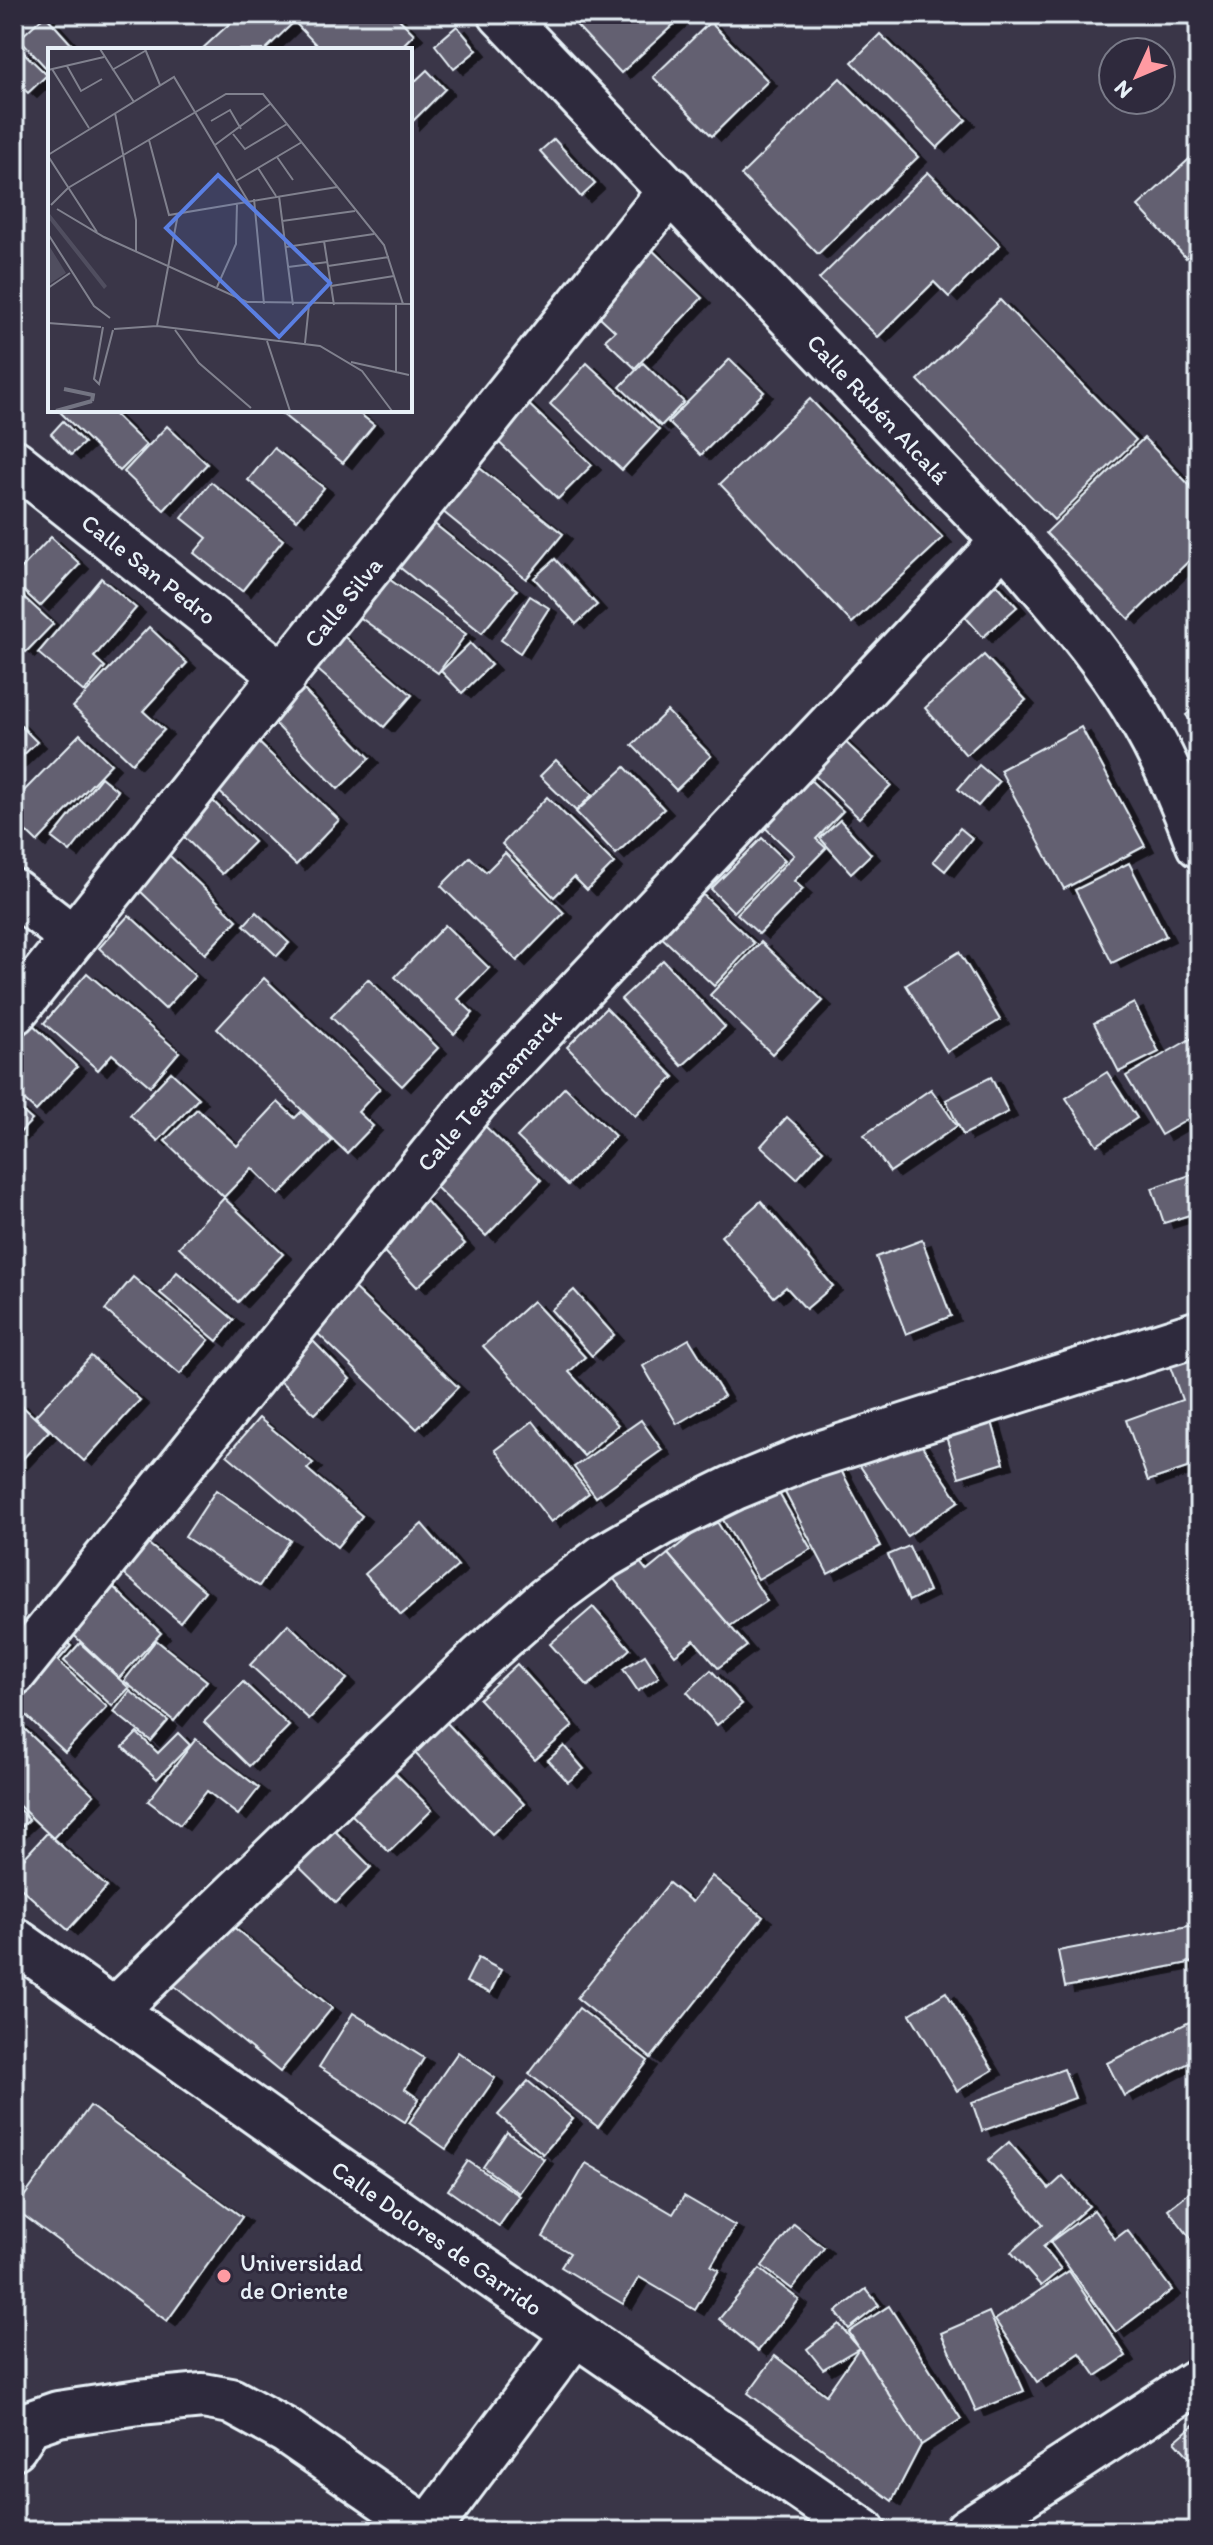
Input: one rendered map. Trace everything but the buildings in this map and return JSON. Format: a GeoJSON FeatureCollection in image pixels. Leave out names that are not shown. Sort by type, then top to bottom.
{"type":"FeatureCollection","features":[{"type":"Feature","properties":{"kind":"street","name":"Calle Rubén Alcalá"},"geometry":{"type":"LineString","coordinates":[[501,14],[1004,541],[1123,690],[1163,758],[1199,845]]}},
{"type":"Feature","properties":{"kind":"street","name":"Calle Silva"},"geometry":{"type":"LineString","coordinates":[[14,1012],[671,190]]}},
{"type":"Feature","properties":{"kind":"street","name":"Calle San Pedro"},"geometry":{"type":"LineString","coordinates":[[14,462],[284,676]]}},
{"type":"Feature","properties":{"kind":"street","name":"Calle Testanamarck"},"geometry":{"type":"LineString","coordinates":[[14,1673],[476,1100],[1004,541]]}},
{"type":"Feature","properties":{"kind":"street"},"geometry":{"type":"LineString","coordinates":[[14,892],[73,938]]}},
{"type":"Feature","properties":{"kind":"street"},"geometry":{"type":"LineString","coordinates":[[114,2011],[480,1658],[547,1599],[605,1556],[662,1523],[733,1488],[806,1458],[1199,1333]]}},
{"type":"Feature","properties":{"kind":"street","name":"Calle Dolores de Garrido"},"geometry":{"type":"LineString","coordinates":[[14,1940],[863,2531]]}},
{"type":"Feature","properties":{"kind":"street"},"geometry":{"type":"LineString","coordinates":[[14,2447],[29,2424],[58,2414],[203,2396],[231,2401],[286,2431],[428,2530],[575,2333]]}},
{"type":"Feature","properties":{"kind":"street"},"geometry":{"type":"LineString","coordinates":[[967,2531],[1199,2380]]}},
{"type":"Feature","properties":{"kind":"place","name":"Universidad de Oriente"},"geometry":{"type":"Point","coordinates":[224,2276]}}]}
